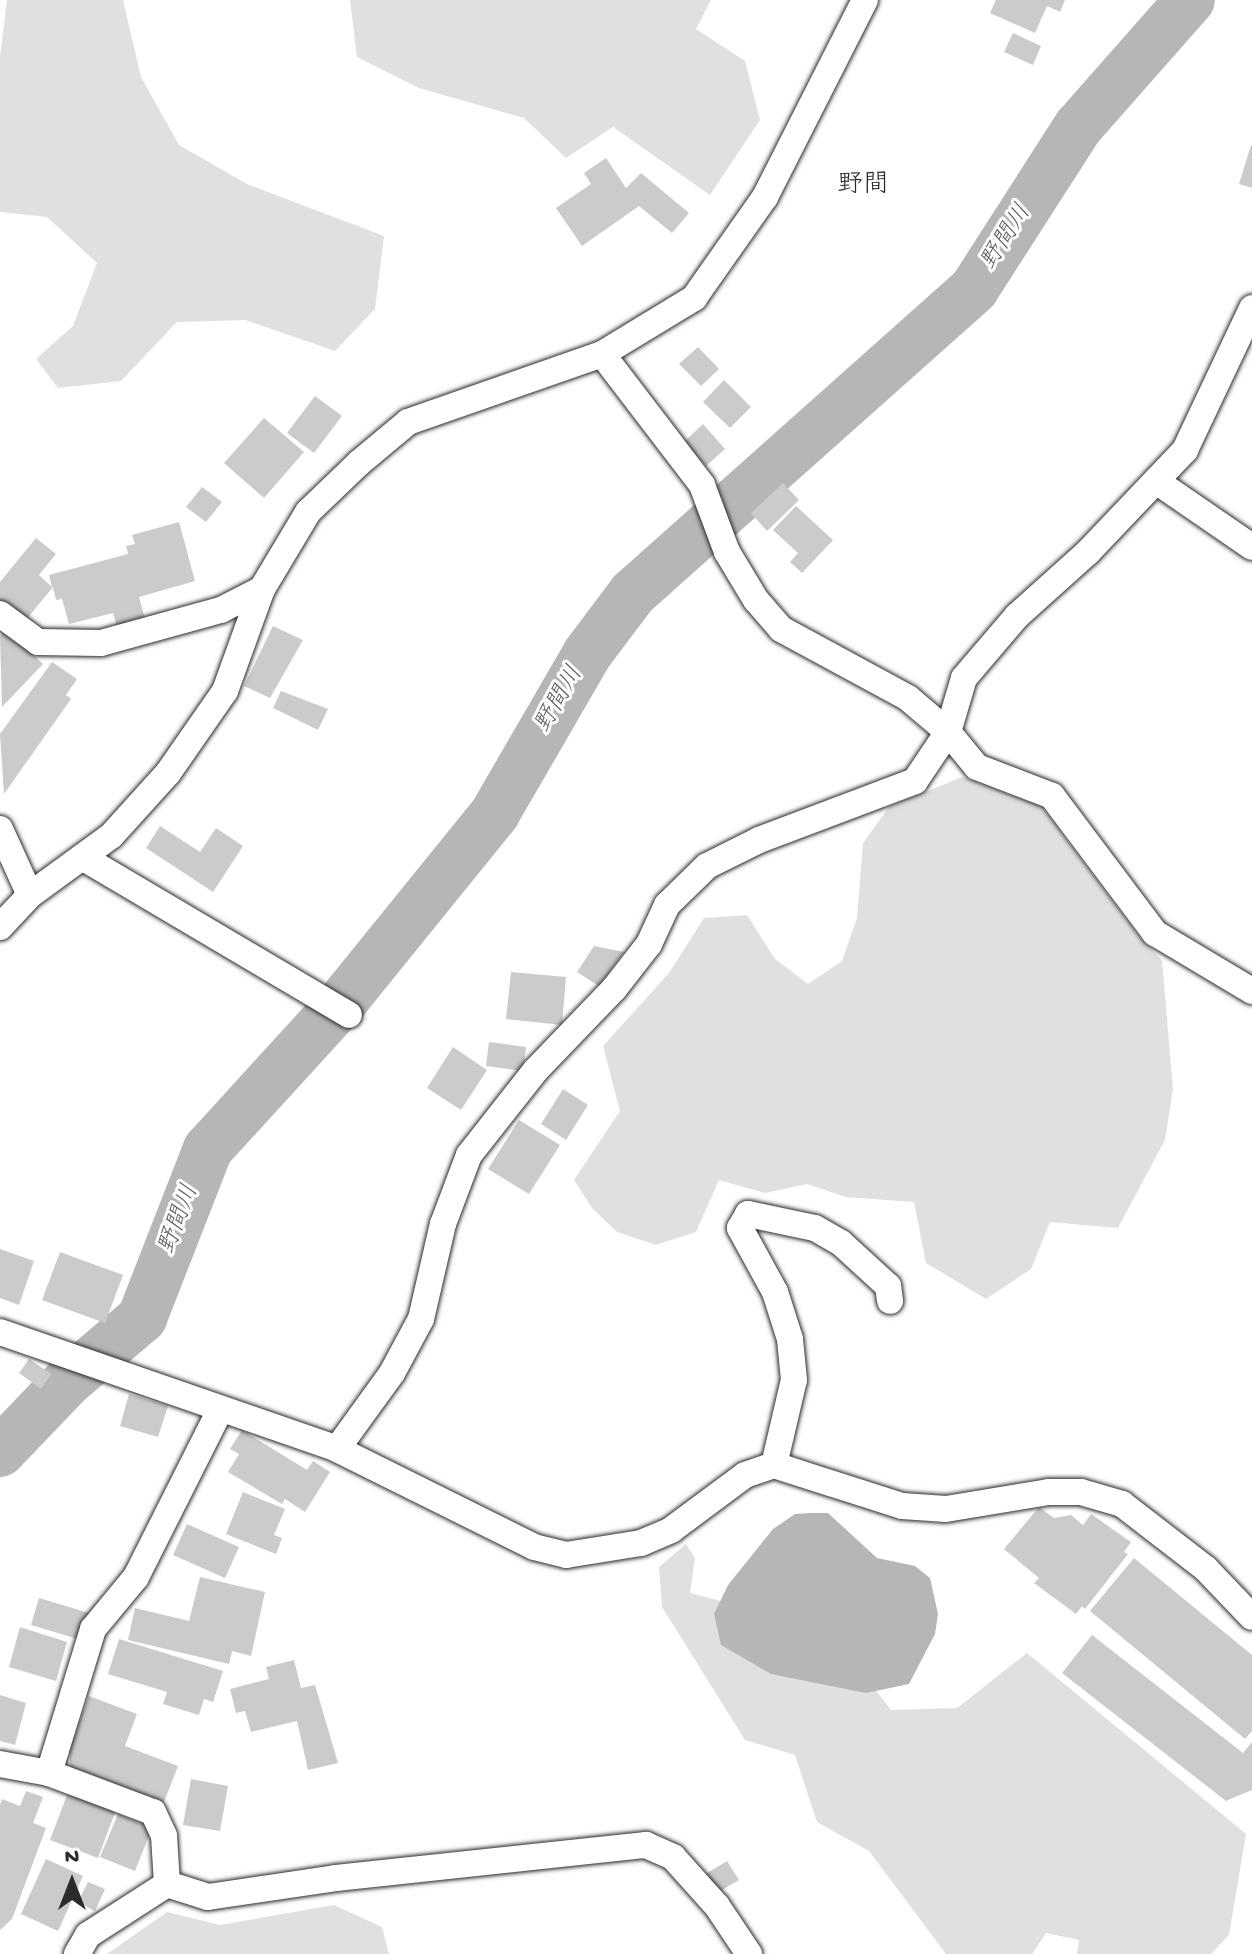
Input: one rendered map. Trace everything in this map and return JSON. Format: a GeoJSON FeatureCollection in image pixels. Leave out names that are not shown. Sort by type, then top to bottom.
{"type":"FeatureCollection","features":[{"type":"Feature","properties":{"kind":"street"},"geometry":{"type":"LineString","coordinates":[[0,927],[30,895],[111,836],[168,773],[225,691],[262,589],[308,512],[408,422],[602,354],[694,298],[765,197],[865,0]]}},
{"type":"Feature","properties":{"kind":"street"},"geometry":{"type":"LineString","coordinates":[[337,1449],[392,1373],[421,1319],[443,1224],[469,1155],[536,1070],[614,989],[649,944],[667,905],[707,866],[759,840],[915,781],[948,732],[964,678],[1017,616],[1185,450],[1252,308]]}},
{"type":"Feature","properties":{"kind":"street"},"geometry":{"type":"LineString","coordinates":[[602,354],[702,485],[727,552],[756,600],[781,629],[908,698],[948,732],[977,767],[1052,796],[1155,933],[1252,991]]}},
{"type":"Feature","properties":{"kind":"street"},"geometry":{"type":"LineString","coordinates":[[1156,481],[1252,547]]}},
{"type":"Feature","properties":{"kind":"street"},"geometry":{"type":"LineString","coordinates":[[0,614],[38,642],[101,643],[221,610],[262,589]]}},
{"type":"Feature","properties":{"kind":"street"},"geometry":{"type":"LineString","coordinates":[[0,829],[30,895]]}},
{"type":"Feature","properties":{"kind":"street"},"geometry":{"type":"LineString","coordinates":[[82,857],[349,1015]]}},
{"type":"Feature","properties":{"kind":"street"},"geometry":{"type":"LineString","coordinates":[[774,1465],[794,1380],[790,1339],[775,1292],[740,1228],[748,1214],[815,1228],[841,1243],[888,1286],[890,1301]]}},
{"type":"Feature","properties":{"kind":"street"},"geometry":{"type":"LineString","coordinates":[[0,1332],[337,1449],[534,1547],[566,1555],[641,1543],[671,1530],[745,1475],[774,1465],[902,1506],[946,1509],[1049,1492],[1081,1492],[1122,1504],[1206,1569],[1252,1617]]}},
{"type":"Feature","properties":{"kind":"street"},"geometry":{"type":"LineString","coordinates":[[49,1773],[93,1629],[136,1577],[220,1410]]}},
{"type":"Feature","properties":{"kind":"street"},"geometry":{"type":"LineString","coordinates":[[0,1764],[49,1773],[153,1812],[164,1836],[167,1884]]}},
{"type":"Feature","properties":{"kind":"street"},"geometry":{"type":"LineString","coordinates":[[167,1884],[208,1897],[646,1845],[673,1857],[717,1906],[749,1954]]}},
{"type":"Feature","properties":{"kind":"street"},"geometry":{"type":"LineString","coordinates":[[77,1954],[88,1935],[167,1884]]}},
{"type":"Feature","properties":{"kind":"shaded area"},"geometry":{"type":"Polygon","coordinates":[[[7,0],[123,0],[141,77],[179,145],[247,184],[384,236],[375,309],[335,351],[245,320],[177,322],[121,381],[58,388],[36,359],[73,326],[97,263],[47,217],[0,212],[0,57],[7,0]]]}},
{"type":"Feature","properties":{"kind":"shaded area"},"geometry":{"type":"Polygon","coordinates":[[[350,0],[711,0],[696,29],[745,61],[760,120],[710,195],[613,127],[566,158],[524,118],[419,88],[357,57],[350,0]]]}},
{"type":"Feature","properties":{"kind":"shaded area"},"geometry":{"type":"Polygon","coordinates":[[[962,777],[1041,806],[1140,938],[1162,960],[1173,1089],[1165,1140],[1118,1228],[1050,1222],[1031,1269],[986,1299],[926,1263],[914,1202],[846,1197],[807,1184],[765,1193],[719,1180],[696,1232],[656,1245],[617,1232],[592,1208],[574,1180],[620,1111],[603,1046],[669,973],[704,918],[747,915],[775,959],[808,984],[842,961],[857,918],[863,843],[889,807],[962,777]]]}},
{"type":"Feature","properties":{"kind":"shaded area"},"geometry":{"type":"Polygon","coordinates":[[[828,1513],[877,1558],[915,1566],[930,1578],[938,1614],[935,1634],[909,1684],[866,1693],[771,1674],[721,1645],[714,1614],[728,1585],[773,1529],[795,1514],[828,1513]]]}},
{"type":"Feature","properties":{"kind":"shaded area"},"geometry":{"type":"Polygon","coordinates":[[[686,1544],[695,1558],[690,1593],[748,1608],[852,1659],[891,1710],[957,1708],[1027,1653],[1246,1834],[1229,1935],[1211,1954],[1077,1954],[1079,1940],[1046,1933],[1032,1954],[946,1954],[869,1851],[817,1822],[795,1755],[745,1740],[662,1607],[659,1567],[686,1544]]]}},
{"type":"Feature","properties":{"kind":"shaded area"},"geometry":{"type":"Polygon","coordinates":[[[334,1905],[382,1927],[389,1954],[107,1954],[167,1912],[220,1925],[334,1905]]]}},
{"type":"Feature","properties":{"kind":"building"},"geometry":{"type":"Polygon","coordinates":[[[996,0],[1065,0],[1060,12],[1047,6],[1035,33],[990,13],[996,0]]]}},
{"type":"Feature","properties":{"kind":"building"},"geometry":{"type":"Polygon","coordinates":[[[1013,33],[1041,46],[1033,65],[1004,52],[1013,33]]]}},
{"type":"Feature","properties":{"kind":"building"},"geometry":{"type":"Polygon","coordinates":[[[1252,146],[1252,188],[1239,184],[1252,146]]]}},
{"type":"Feature","properties":{"kind":"building"},"geometry":{"type":"Polygon","coordinates":[[[606,158],[626,188],[641,173],[689,213],[672,233],[639,206],[582,246],[556,208],[591,184],[584,173],[606,158]]]}},
{"type":"Feature","properties":{"kind":"building"},"geometry":{"type":"Polygon","coordinates":[[[698,347],[719,369],[701,386],[679,364],[698,347]]]}},
{"type":"Feature","properties":{"kind":"building"},"geometry":{"type":"Polygon","coordinates":[[[724,380],[751,407],[730,428],[703,402],[724,380]]]}},
{"type":"Feature","properties":{"kind":"building"},"geometry":{"type":"Polygon","coordinates":[[[315,396],[342,416],[314,453],[287,433],[315,396]]]}},
{"type":"Feature","properties":{"kind":"building"},"geometry":{"type":"Polygon","coordinates":[[[264,418],[304,452],[264,498],[224,463],[264,418]]]}},
{"type":"Feature","properties":{"kind":"building"},"geometry":{"type":"Polygon","coordinates":[[[703,424],[725,449],[706,466],[684,442],[703,424]]]}},
{"type":"Feature","properties":{"kind":"building"},"geometry":{"type":"Polygon","coordinates":[[[783,483],[799,500],[767,531],[751,513],[783,483]]]}},
{"type":"Feature","properties":{"kind":"building"},"geometry":{"type":"Polygon","coordinates":[[[202,487],[222,502],[206,522],[186,507],[202,487]]]}},
{"type":"Feature","properties":{"kind":"building"},"geometry":{"type":"Polygon","coordinates":[[[796,506],[833,540],[802,573],[790,562],[798,553],[773,530],[796,506]]]}},
{"type":"Feature","properties":{"kind":"building"},"geometry":{"type":"Polygon","coordinates":[[[179,522],[195,581],[139,597],[147,626],[119,633],[113,613],[69,624],[62,599],[56,600],[53,587],[25,621],[0,601],[0,582],[36,538],[56,554],[39,575],[52,587],[49,575],[128,554],[126,546],[135,544],[132,535],[179,522]]]}},
{"type":"Feature","properties":{"kind":"building"},"geometry":{"type":"Polygon","coordinates":[[[273,626],[303,640],[270,698],[244,686],[273,626]]]}},
{"type":"Feature","properties":{"kind":"building"},"geometry":{"type":"Polygon","coordinates":[[[6,629],[43,664],[2,707],[0,636],[6,629]]]}},
{"type":"Feature","properties":{"kind":"building"},"geometry":{"type":"Polygon","coordinates":[[[52,662],[77,679],[66,695],[71,699],[4,794],[0,734],[52,662]]]}},
{"type":"Feature","properties":{"kind":"building"},"geometry":{"type":"Polygon","coordinates":[[[281,691],[328,709],[318,730],[273,708],[281,691]]]}},
{"type":"Feature","properties":{"kind":"building"},"geometry":{"type":"Polygon","coordinates":[[[160,826],[200,852],[216,828],[243,846],[213,892],[146,848],[160,826]]]}},
{"type":"Feature","properties":{"kind":"building"},"geometry":{"type":"Polygon","coordinates":[[[594,946],[624,952],[599,986],[577,972],[594,946]]]}},
{"type":"Feature","properties":{"kind":"building"},"geometry":{"type":"Polygon","coordinates":[[[511,972],[566,977],[562,1025],[506,1019],[511,972]]]}},
{"type":"Feature","properties":{"kind":"building"},"geometry":{"type":"Polygon","coordinates":[[[489,1042],[526,1047],[523,1071],[486,1066],[489,1042]]]}},
{"type":"Feature","properties":{"kind":"building"},"geometry":{"type":"Polygon","coordinates":[[[453,1047],[487,1070],[461,1110],[427,1088],[453,1047]]]}},
{"type":"Feature","properties":{"kind":"building"},"geometry":{"type":"Polygon","coordinates":[[[563,1089],[588,1105],[566,1140],[541,1124],[563,1089]]]}},
{"type":"Feature","properties":{"kind":"building"},"geometry":{"type":"Polygon","coordinates":[[[519,1120],[560,1145],[529,1194],[488,1169],[519,1120]]]}},
{"type":"Feature","properties":{"kind":"building"},"geometry":{"type":"Polygon","coordinates":[[[0,1249],[34,1261],[19,1305],[0,1298],[0,1249]]]}},
{"type":"Feature","properties":{"kind":"building"},"geometry":{"type":"Polygon","coordinates":[[[60,1252],[123,1275],[105,1323],[42,1300],[60,1252]]]}},
{"type":"Feature","properties":{"kind":"building"},"geometry":{"type":"Polygon","coordinates":[[[29,1359],[51,1374],[41,1389],[19,1373],[29,1359]]]}},
{"type":"Feature","properties":{"kind":"building"},"geometry":{"type":"Polygon","coordinates":[[[129,1394],[168,1406],[158,1437],[120,1426],[129,1394]]]}},
{"type":"Feature","properties":{"kind":"building"},"geometry":{"type":"Polygon","coordinates":[[[242,1430],[307,1470],[313,1461],[330,1472],[305,1512],[285,1499],[282,1504],[228,1472],[239,1454],[230,1449],[242,1430]]]}},
{"type":"Feature","properties":{"kind":"building"},"geometry":{"type":"Polygon","coordinates":[[[243,1492],[285,1509],[274,1535],[282,1538],[276,1554],[226,1534],[243,1492]]]}},
{"type":"Feature","properties":{"kind":"building"},"geometry":{"type":"Polygon","coordinates":[[[1039,1507],[1054,1518],[1071,1515],[1083,1525],[1091,1514],[1131,1542],[1124,1552],[1128,1554],[1085,1609],[1082,1606],[1076,1614],[1034,1583],[1039,1578],[1004,1549],[1039,1507]]]}},
{"type":"Feature","properties":{"kind":"building"},"geometry":{"type":"Polygon","coordinates":[[[187,1524],[239,1547],[225,1578],[173,1555],[187,1524]]]}},
{"type":"Feature","properties":{"kind":"building"},"geometry":{"type":"Polygon","coordinates":[[[1134,1558],[1252,1655],[1252,1731],[1245,1739],[1090,1611],[1134,1558]]]}},
{"type":"Feature","properties":{"kind":"building"},"geometry":{"type":"Polygon","coordinates":[[[200,1577],[265,1592],[251,1656],[232,1651],[229,1664],[128,1640],[135,1608],[189,1621],[200,1577]]]}},
{"type":"Feature","properties":{"kind":"building"},"geometry":{"type":"Polygon","coordinates":[[[39,1598],[89,1613],[81,1640],[31,1625],[39,1598]]]}},
{"type":"Feature","properties":{"kind":"building"},"geometry":{"type":"Polygon","coordinates":[[[20,1627],[67,1642],[56,1681],[9,1667],[20,1627]]]}},
{"type":"Feature","properties":{"kind":"building"},"geometry":{"type":"Polygon","coordinates":[[[1092,1635],[1243,1753],[1252,1742],[1252,1790],[1226,1801],[1062,1673],[1092,1635]]]}},
{"type":"Feature","properties":{"kind":"building"},"geometry":{"type":"Polygon","coordinates":[[[119,1639],[223,1671],[213,1702],[204,1699],[199,1715],[163,1704],[167,1692],[108,1674],[119,1639]]]}},
{"type":"Feature","properties":{"kind":"building"},"geometry":{"type":"Polygon","coordinates":[[[294,1660],[301,1688],[315,1685],[338,1763],[308,1770],[297,1721],[251,1732],[245,1711],[236,1713],[230,1689],[269,1679],[266,1667],[294,1660]]]}},
{"type":"Feature","properties":{"kind":"building"},"geometry":{"type":"Polygon","coordinates":[[[0,1695],[26,1703],[15,1745],[0,1741],[0,1695]]]}},
{"type":"Feature","properties":{"kind":"building"},"geometry":{"type":"Polygon","coordinates":[[[89,1696],[137,1714],[125,1746],[178,1766],[164,1802],[70,1767],[70,1748],[89,1696]]]}},
{"type":"Feature","properties":{"kind":"building"},"geometry":{"type":"Polygon","coordinates":[[[191,1779],[228,1786],[220,1831],[183,1825],[191,1779]]]}},
{"type":"Feature","properties":{"kind":"building"},"geometry":{"type":"Polygon","coordinates":[[[26,1791],[43,1797],[33,1823],[46,1828],[12,1919],[0,1930],[0,1805],[2,1799],[20,1806],[26,1791]]]}},
{"type":"Feature","properties":{"kind":"building"},"geometry":{"type":"Polygon","coordinates":[[[67,1795],[117,1807],[98,1858],[50,1840],[67,1795]]]}},
{"type":"Feature","properties":{"kind":"building"},"geometry":{"type":"Polygon","coordinates":[[[118,1814],[152,1828],[135,1871],[100,1857],[118,1814]]]}},
{"type":"Feature","properties":{"kind":"building"},"geometry":{"type":"Polygon","coordinates":[[[46,1859],[83,1876],[58,1931],[21,1914],[46,1859]]]}},
{"type":"Feature","properties":{"kind":"building"},"geometry":{"type":"Polygon","coordinates":[[[727,1861],[739,1880],[715,1894],[704,1875],[727,1861]]]}},
{"type":"Feature","properties":{"kind":"building"},"geometry":{"type":"Polygon","coordinates":[[[88,1882],[105,1889],[95,1911],[78,1902],[88,1882]]]}},
{"type":"Feature","properties":{"kind":"waterway","name":"野間川"},"geometry":{"type":"LineString","coordinates":[[0,1452],[67,1382],[142,1318],[208,1149],[343,1001],[495,813],[587,654],[633,593],[974,289],[1078,127],[1190,0]]}},
{"type":"Feature","properties":{"kind":"district","name":"野間"},"geometry":{"type":"Point","coordinates":[863,187]}}]}
